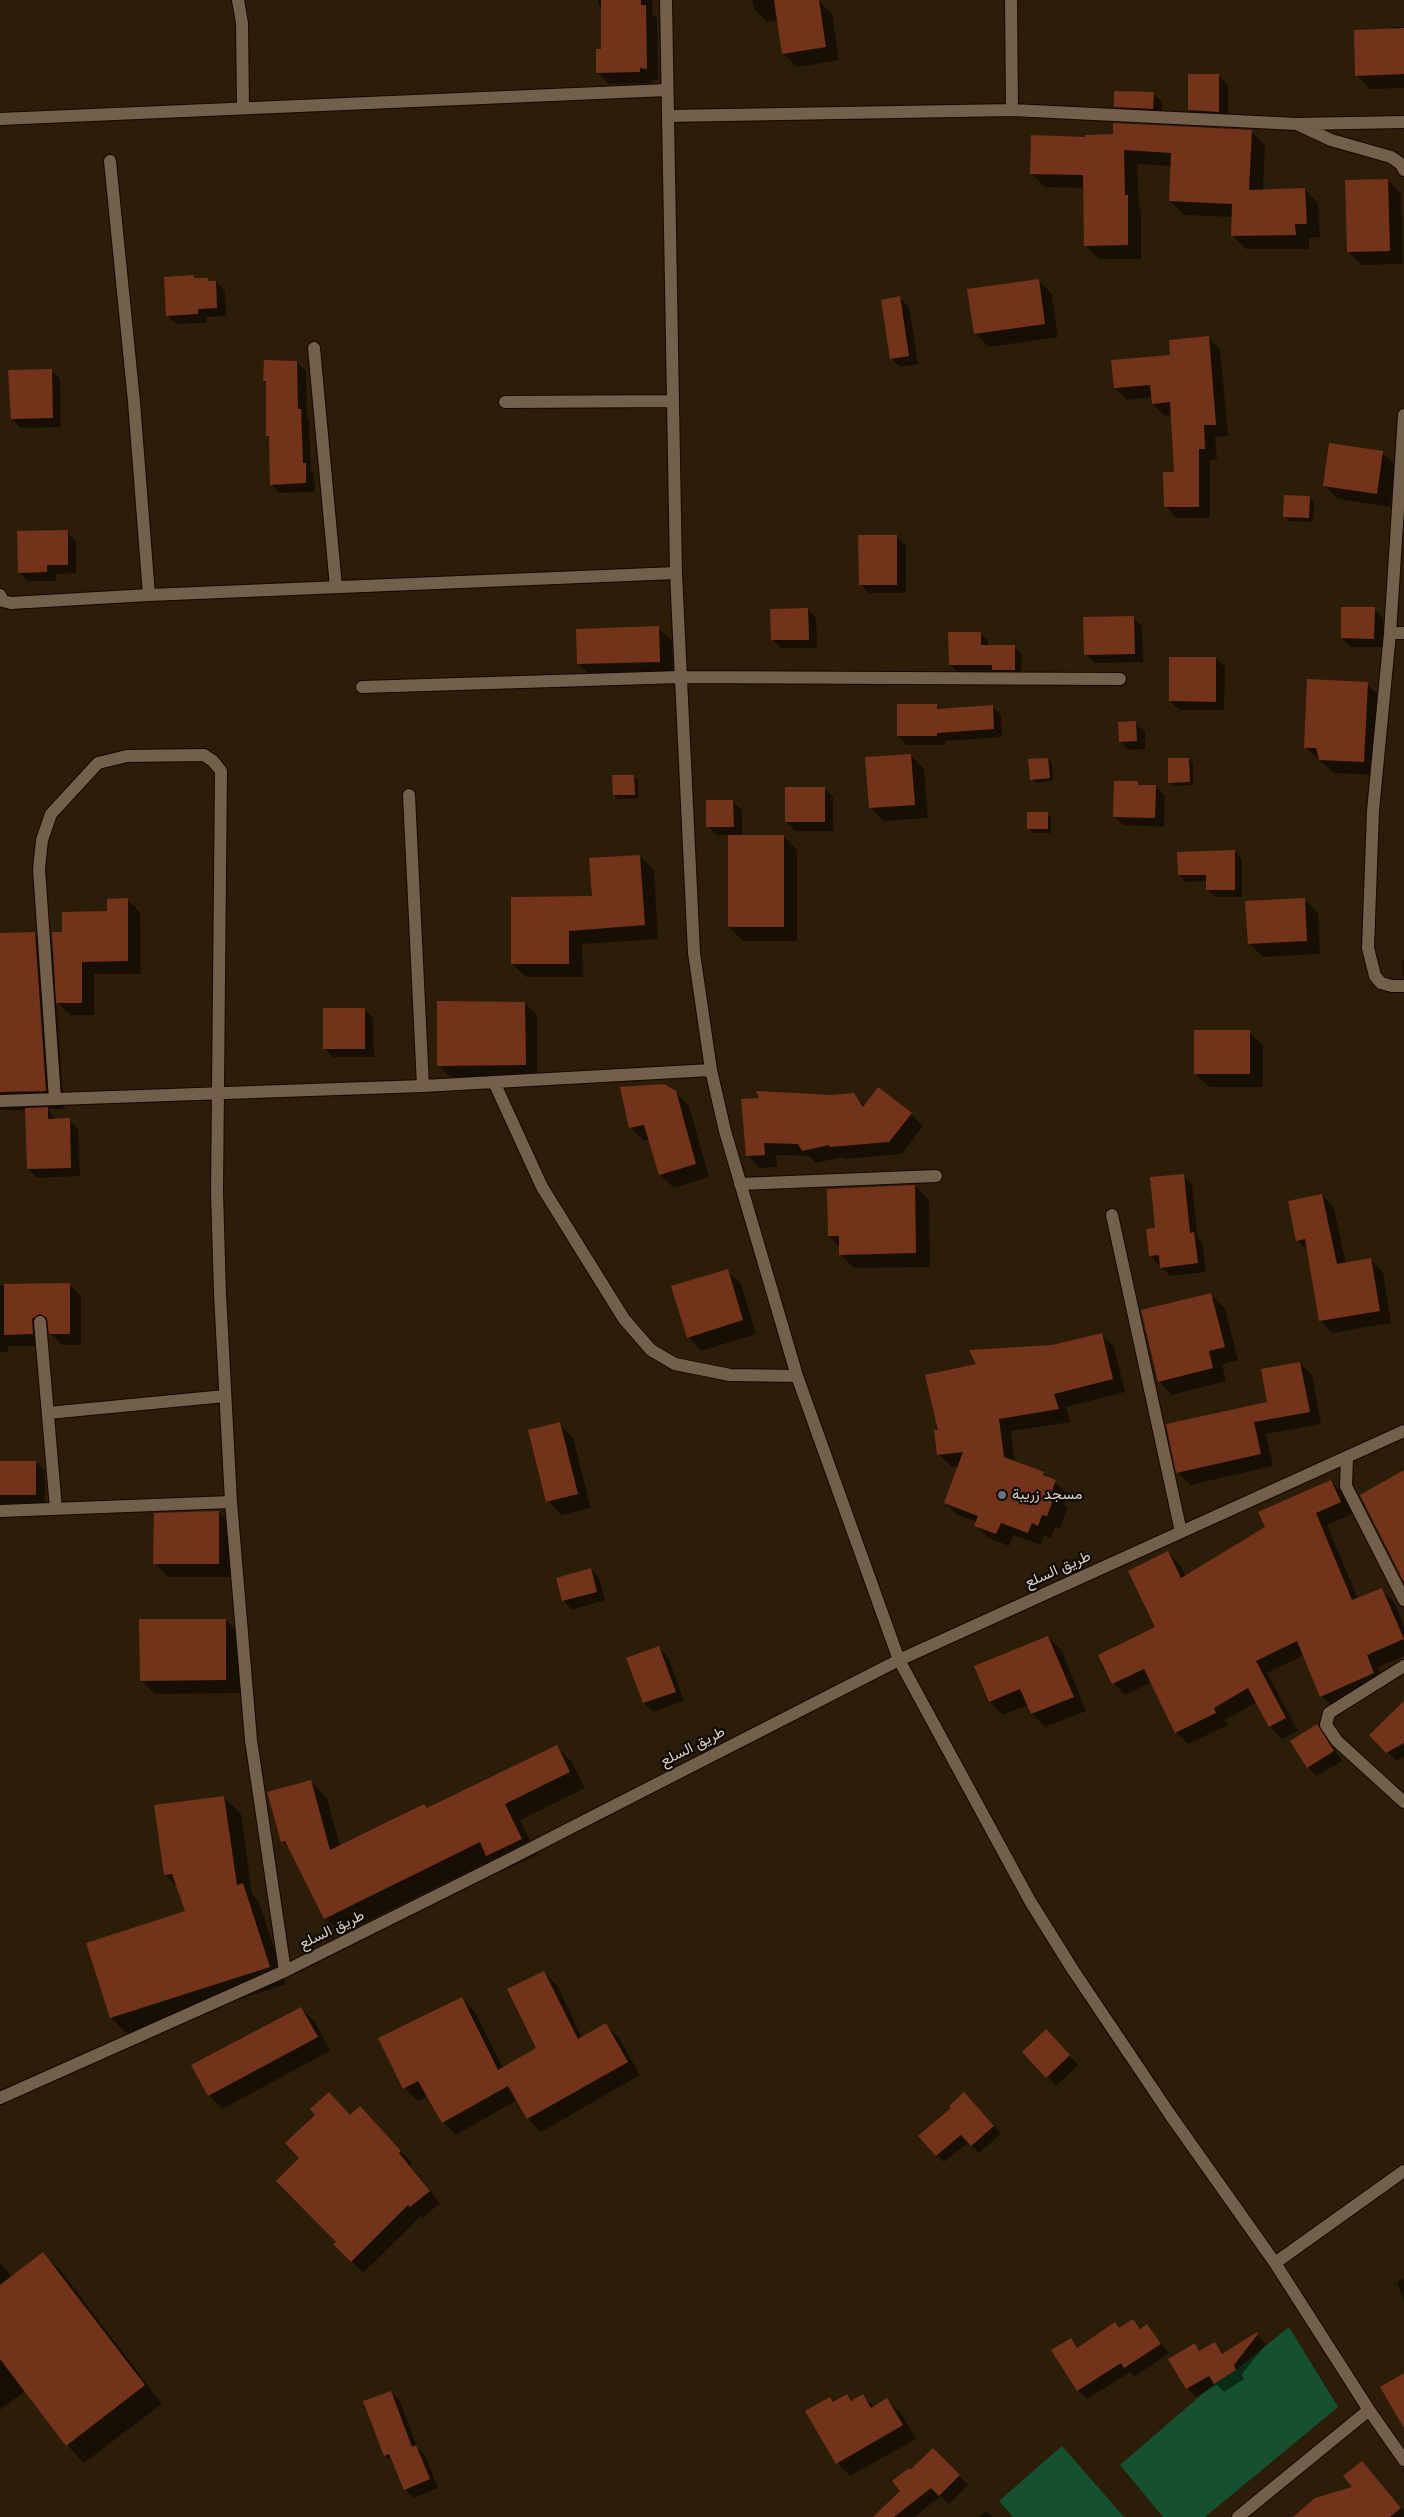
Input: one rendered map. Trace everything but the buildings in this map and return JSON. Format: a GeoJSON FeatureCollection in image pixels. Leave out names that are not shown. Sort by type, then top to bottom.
{"type":"FeatureCollection","features":[{"type":"Feature","properties":{"kind":"street"},"geometry":{"type":"LineString","coordinates":[[238,0],[242,23],[243,107]]}},
{"type":"Feature","properties":{"kind":"street"},"geometry":{"type":"LineString","coordinates":[[666,0],[676,573],[694,953],[711,1070],[740,1184],[797,1376],[899,1660],[1030,1901],[1072,1970],[1171,2116],[1276,2263],[1369,2410],[1404,2460]]}},
{"type":"Feature","properties":{"kind":"street"},"geometry":{"type":"LineString","coordinates":[[1011,0],[1012,110]]}},
{"type":"Feature","properties":{"kind":"street"},"geometry":{"type":"LineString","coordinates":[[0,119],[243,107],[472,100],[667,90]]}},
{"type":"Feature","properties":{"kind":"street"},"geometry":{"type":"LineString","coordinates":[[668,116],[1012,110],[1297,124],[1404,122]]}},
{"type":"Feature","properties":{"kind":"street"},"geometry":{"type":"LineString","coordinates":[[1297,124],[1331,140],[1391,157],[1401,164],[1404,170]]}},
{"type":"Feature","properties":{"kind":"street"},"geometry":{"type":"LineString","coordinates":[[110,161],[134,402],[149,595]]}},
{"type":"Feature","properties":{"kind":"street"},"geometry":{"type":"LineString","coordinates":[[314,348],[336,587]]}},
{"type":"Feature","properties":{"kind":"street"},"geometry":{"type":"LineString","coordinates":[[506,402],[673,401]]}},
{"type":"Feature","properties":{"kind":"street"},"geometry":{"type":"LineString","coordinates":[[1404,415],[1402,479],[1390,633],[1373,811],[1368,948],[1375,976],[1381,983],[1404,986]]}},
{"type":"Feature","properties":{"kind":"street"},"geometry":{"type":"LineString","coordinates":[[0,595],[3,600],[11,603],[149,595],[676,573]]}},
{"type":"Feature","properties":{"kind":"street"},"geometry":{"type":"LineString","coordinates":[[1390,633],[1404,633]]}},
{"type":"Feature","properties":{"kind":"street"},"geometry":{"type":"LineString","coordinates":[[362,687],[681,677],[1120,679]]}},
{"type":"Feature","properties":{"kind":"street"},"geometry":{"type":"LineString","coordinates":[[55,1099],[40,869],[42,840],[51,814],[98,763],[127,756],[204,755],[213,761],[221,771],[217,1192],[231,1502],[251,1740],[285,1972]]}},
{"type":"Feature","properties":{"kind":"street"},"geometry":{"type":"LineString","coordinates":[[409,795],[423,1086]]}},
{"type":"Feature","properties":{"kind":"street"},"geometry":{"type":"LineString","coordinates":[[0,1101],[423,1086],[711,1070]]}},
{"type":"Feature","properties":{"kind":"street"},"geometry":{"type":"LineString","coordinates":[[494,1082],[542,1188],[624,1319],[651,1350],[675,1364],[730,1375],[797,1376]]}},
{"type":"Feature","properties":{"kind":"street"},"geometry":{"type":"LineString","coordinates":[[740,1184],[936,1176]]}},
{"type":"Feature","properties":{"kind":"street"},"geometry":{"type":"LineString","coordinates":[[1112,1215],[1181,1532]]}},
{"type":"Feature","properties":{"kind":"street"},"geometry":{"type":"LineString","coordinates":[[40,1322],[56,1508]]}},
{"type":"Feature","properties":{"kind":"street"},"geometry":{"type":"LineString","coordinates":[[48,1413],[225,1396]]}},
{"type":"Feature","properties":{"kind":"street","name":"طريق السلع"},"geometry":{"type":"LineString","coordinates":[[0,2098],[285,1972],[899,1660],[1404,1431]]}},
{"type":"Feature","properties":{"kind":"street"},"geometry":{"type":"LineString","coordinates":[[1347,1457],[1346,1486],[1404,1600]]}},
{"type":"Feature","properties":{"kind":"street"},"geometry":{"type":"LineString","coordinates":[[0,1511],[231,1502]]}},
{"type":"Feature","properties":{"kind":"street"},"geometry":{"type":"LineString","coordinates":[[1404,1666],[1329,1713],[1326,1725],[1337,1741],[1404,1802]]}},
{"type":"Feature","properties":{"kind":"street"},"geometry":{"type":"LineString","coordinates":[[1276,2263],[1404,2171]]}},
{"type":"Feature","properties":{"kind":"street"},"geometry":{"type":"LineString","coordinates":[[1238,2517],[1369,2410]]}},
{"type":"Feature","properties":{"kind":"green space"},"geometry":{"type":"Polygon","coordinates":[[[1289,2327],[1338,2407],[1205,2517],[1163,2517],[1120,2465],[1214,2384],[1236,2370],[1289,2327]]]}},
{"type":"Feature","properties":{"kind":"green space"},"geometry":{"type":"Polygon","coordinates":[[[1062,2446],[1124,2517],[1013,2517],[999,2501],[1062,2446]]]}},
{"type":"Feature","properties":{"kind":"place","name":"مسجد زريبة"},"geometry":{"type":"Point","coordinates":[1002,1495]}}]}
